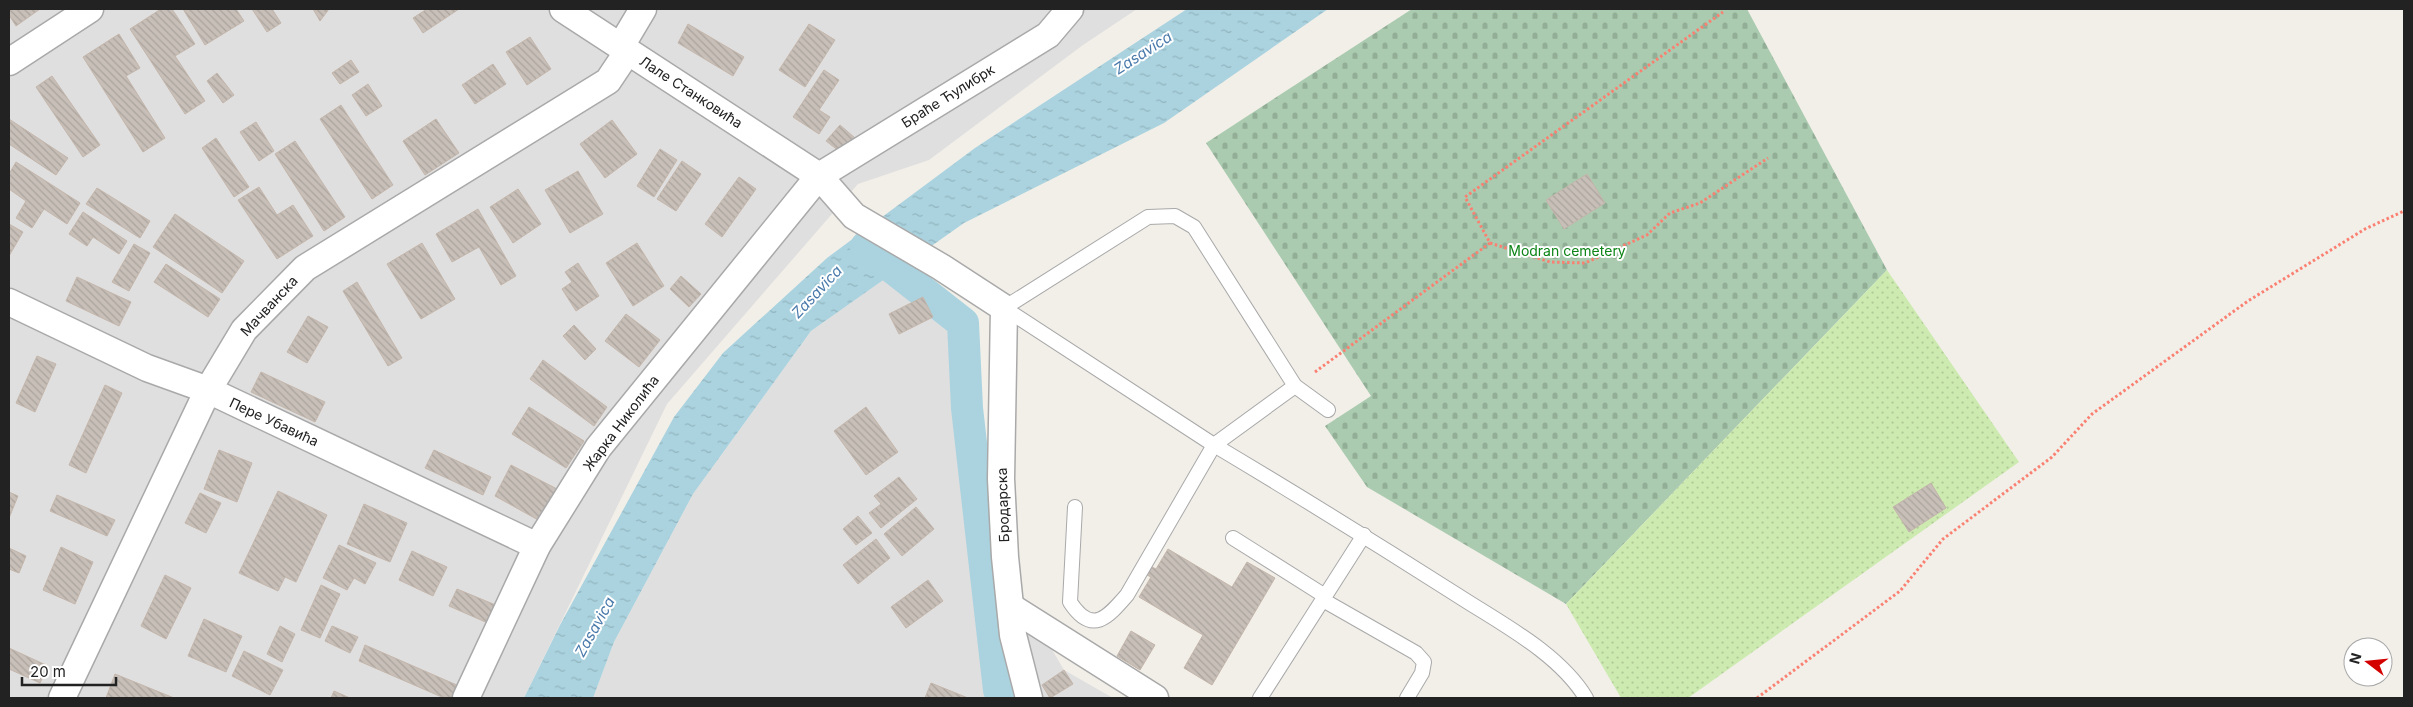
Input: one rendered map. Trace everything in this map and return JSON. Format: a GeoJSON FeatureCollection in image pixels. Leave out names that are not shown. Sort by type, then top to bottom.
{"type":"FeatureCollection","features":[{"type":"Feature","properties":{"kind":"street"},"geometry":{"type":"LineString","coordinates":[[9,62],[90,9]]}},
{"type":"Feature","properties":{"kind":"street","name":"Лале Станковића"},"geometry":{"type":"LineString","coordinates":[[563,9],[819,176],[854,216],[941,267],[1004,308]]}},
{"type":"Feature","properties":{"kind":"street","name":"Мачванска"},"geometry":{"type":"LineString","coordinates":[[62,698],[208,390],[244,330],[305,268],[608,81],[643,9]]}},
{"type":"Feature","properties":{"kind":"street","name":"Браће Ћулибрк"},"geometry":{"type":"LineString","coordinates":[[819,176],[1048,35],[1070,9]]}},
{"type":"Feature","properties":{"kind":"street","name":"Жарка Николића"},"geometry":{"type":"LineString","coordinates":[[466,698],[537,546],[598,448],[819,176]]}},
{"type":"Feature","properties":{"kind":"street","name":"Пере Убавића"},"geometry":{"type":"LineString","coordinates":[[9,302],[147,368],[208,390],[537,546]]}},
{"type":"Feature","properties":{"kind":"street","name":"Бродарска"},"geometry":{"type":"LineString","coordinates":[[1004,308],[1001,479],[1005,556],[1013,635],[1029,698]]}},
{"type":"Feature","properties":{"kind":"street"},"geometry":{"type":"LineString","coordinates":[[1011,608],[1156,698]]}},
{"type":"Feature","properties":{"kind":"lane"},"geometry":{"type":"LineString","coordinates":[[1328,410],[1295,386],[1194,227],[1175,216],[1148,217],[1004,308],[1214,445],[1364,535],[1544,651],[1582,690],[1586,698]]}},
{"type":"Feature","properties":{"kind":"lane"},"geometry":{"type":"LineString","coordinates":[[1075,507],[1070,602],[1082,616],[1090,620],[1100,621],[1109,616],[1127,595],[1214,445],[1295,386]]}},
{"type":"Feature","properties":{"kind":"lane"},"geometry":{"type":"LineString","coordinates":[[1260,698],[1364,535]]}},
{"type":"Feature","properties":{"kind":"lane"},"geometry":{"type":"LineString","coordinates":[[1233,538],[1324,598],[1416,653],[1424,662],[1422,673],[1407,698]]}},
{"type":"Feature","properties":{"kind":"path"},"geometry":{"type":"LineString","coordinates":[[1723,12],[1465,198],[1490,243],[1550,262],[1585,263],[1647,235],[1670,213],[1700,203],[1768,158]]}},
{"type":"Feature","properties":{"kind":"path"},"geometry":{"type":"LineString","coordinates":[[1757,698],[1900,591],[1943,539],[2052,457],[2092,414],[2248,301],[2365,229],[2404,211]]}},
{"type":"Feature","properties":{"kind":"path"},"geometry":{"type":"LineString","coordinates":[[1295,386],[1490,243]]}},
{"type":"Feature","properties":{"kind":"shaded area"},"geometry":{"type":"Polygon","coordinates":[[[9,9],[1137,9],[1083,45],[929,160],[858,184],[667,404],[524,698],[9,698],[9,9]]]}},
{"type":"Feature","properties":{"kind":"shaded area"},"geometry":{"type":"Polygon","coordinates":[[[887,277],[973,341],[969,509],[1064,670],[1113,698],[593,698],[614,642],[693,494],[811,331],[887,277]]]}},
{"type":"Feature","properties":{"kind":"green space","name":"Modran cemetery"},"geometry":{"type":"Polygon","coordinates":[[[1412,9],[1747,9],[1887,270],[1566,604],[1367,487],[1325,426],[1371,396],[1206,143],[1412,9]]]}},
{"type":"Feature","properties":{"kind":"green space"},"geometry":{"type":"Polygon","coordinates":[[[1887,270],[2019,462],[1688,698],[1621,698],[1566,604],[1887,270]]]}},
{"type":"Feature","properties":{"kind":"water","name":"Zasavica"},"geometry":{"type":"Polygon","coordinates":[[[1187,9],[1328,9],[1164,123],[964,223],[811,331],[693,494],[614,642],[593,698],[524,698],[560,625],[674,417],[723,353],[827,258],[975,148],[1187,9]]]}},
{"type":"Feature","properties":{"kind":"building"},"geometry":{"type":"Polygon","coordinates":[[[9,9],[40,9],[16,26],[9,15],[9,9]]]}},
{"type":"Feature","properties":{"kind":"building"},"geometry":{"type":"Polygon","coordinates":[[[161,9],[172,9],[195,44],[175,56],[205,101],[185,114],[130,29],[161,9]]]}},
{"type":"Feature","properties":{"kind":"building"},"geometry":{"type":"Polygon","coordinates":[[[183,9],[236,9],[244,21],[205,45],[183,9]]]}},
{"type":"Feature","properties":{"kind":"building"},"geometry":{"type":"Polygon","coordinates":[[[252,9],[272,9],[281,23],[267,32],[252,9]]]}},
{"type":"Feature","properties":{"kind":"building"},"geometry":{"type":"Polygon","coordinates":[[[313,9],[329,9],[320,21],[313,9]]]}},
{"type":"Feature","properties":{"kind":"building"},"geometry":{"type":"Polygon","coordinates":[[[427,9],[459,9],[423,33],[413,18],[427,9]]]}},
{"type":"Feature","properties":{"kind":"building"},"geometry":{"type":"Polygon","coordinates":[[[688,24],[744,57],[733,76],[678,43],[688,24]]]}},
{"type":"Feature","properties":{"kind":"building"},"geometry":{"type":"Polygon","coordinates":[[[809,24],[835,40],[805,87],[779,70],[809,24]]]}},
{"type":"Feature","properties":{"kind":"building"},"geometry":{"type":"Polygon","coordinates":[[[119,34],[140,68],[126,76],[165,138],[143,152],[83,57],[119,34]]]}},
{"type":"Feature","properties":{"kind":"building"},"geometry":{"type":"Polygon","coordinates":[[[530,37],[551,69],[527,85],[506,52],[530,37]]]}},
{"type":"Feature","properties":{"kind":"building"},"geometry":{"type":"Polygon","coordinates":[[[351,60],[359,72],[340,84],[332,73],[351,60]]]}},
{"type":"Feature","properties":{"kind":"building"},"geometry":{"type":"Polygon","coordinates":[[[493,64],[506,84],[475,104],[462,85],[493,64]]]}},
{"type":"Feature","properties":{"kind":"building"},"geometry":{"type":"Polygon","coordinates":[[[824,70],[839,80],[819,110],[830,117],[819,134],[793,117],[824,70]]]}},
{"type":"Feature","properties":{"kind":"building"},"geometry":{"type":"Polygon","coordinates":[[[217,73],[234,95],[223,103],[207,81],[217,73]]]}},
{"type":"Feature","properties":{"kind":"building"},"geometry":{"type":"Polygon","coordinates":[[[52,76],[100,145],[83,157],[36,87],[52,76]]]}},
{"type":"Feature","properties":{"kind":"building"},"geometry":{"type":"Polygon","coordinates":[[[368,84],[382,106],[366,116],[352,95],[368,84]]]}},
{"type":"Feature","properties":{"kind":"building"},"geometry":{"type":"Polygon","coordinates":[[[341,105],[393,185],[372,199],[320,119],[341,105]]]}},
{"type":"Feature","properties":{"kind":"building"},"geometry":{"type":"Polygon","coordinates":[[[9,119],[68,158],[56,175],[9,144],[9,119]]]}},
{"type":"Feature","properties":{"kind":"building"},"geometry":{"type":"Polygon","coordinates":[[[436,119],[459,153],[425,175],[403,141],[436,119]]]}},
{"type":"Feature","properties":{"kind":"building"},"geometry":{"type":"Polygon","coordinates":[[[612,120],[637,154],[605,178],[580,144],[612,120]]]}},
{"type":"Feature","properties":{"kind":"building"},"geometry":{"type":"Polygon","coordinates":[[[256,122],[274,151],[259,161],[240,132],[256,122]]]}},
{"type":"Feature","properties":{"kind":"building"},"geometry":{"type":"Polygon","coordinates":[[[840,125],[855,138],[843,154],[826,141],[840,125]]]}},
{"type":"Feature","properties":{"kind":"building"},"geometry":{"type":"Polygon","coordinates":[[[216,138],[249,187],[234,197],[202,148],[216,138]]]}},
{"type":"Feature","properties":{"kind":"building"},"geometry":{"type":"Polygon","coordinates":[[[295,141],[345,217],[324,231],[275,154],[295,141]]]}},
{"type":"Feature","properties":{"kind":"building"},"geometry":{"type":"Polygon","coordinates":[[[660,149],[677,160],[654,197],[637,186],[660,149]]]}},
{"type":"Feature","properties":{"kind":"building"},"geometry":{"type":"Polygon","coordinates":[[[682,161],[701,174],[676,211],[657,199],[682,161]]]}},
{"type":"Feature","properties":{"kind":"building"},"geometry":{"type":"Polygon","coordinates":[[[16,162],[80,203],[67,224],[44,209],[32,228],[16,218],[26,201],[9,189],[9,174],[16,162]]]}},
{"type":"Feature","properties":{"kind":"building"},"geometry":{"type":"Polygon","coordinates":[[[578,171],[603,214],[570,233],[545,190],[578,171]]]}},
{"type":"Feature","properties":{"kind":"building"},"geometry":{"type":"Polygon","coordinates":[[[1587,174],[1605,203],[1564,229],[1546,200],[1587,174]]]}},
{"type":"Feature","properties":{"kind":"building"},"geometry":{"type":"Polygon","coordinates":[[[739,177],[756,189],[722,237],[705,224],[739,177]]]}},
{"type":"Feature","properties":{"kind":"building"},"geometry":{"type":"Polygon","coordinates":[[[259,187],[277,215],[293,205],[313,236],[277,259],[238,200],[259,187]]]}},
{"type":"Feature","properties":{"kind":"building"},"geometry":{"type":"Polygon","coordinates":[[[97,188],[150,221],[140,238],[86,204],[97,188]]]}},
{"type":"Feature","properties":{"kind":"building"},"geometry":{"type":"Polygon","coordinates":[[[518,189],[541,224],[513,243],[490,207],[518,189]]]}},
{"type":"Feature","properties":{"kind":"building"},"geometry":{"type":"Polygon","coordinates":[[[478,209],[516,276],[501,285],[479,247],[452,262],[436,234],[478,209]]]}},
{"type":"Feature","properties":{"kind":"building"},"geometry":{"type":"Polygon","coordinates":[[[83,212],[127,241],[119,254],[93,237],[87,246],[69,234],[83,212]]]}},
{"type":"Feature","properties":{"kind":"building"},"geometry":{"type":"Polygon","coordinates":[[[175,214],[244,261],[222,293],[153,247],[175,214]]]}},
{"type":"Feature","properties":{"kind":"building"},"geometry":{"type":"Polygon","coordinates":[[[9,224],[23,232],[9,256],[9,224]]]}},
{"type":"Feature","properties":{"kind":"building"},"geometry":{"type":"Polygon","coordinates":[[[422,243],[455,299],[421,319],[387,264],[422,243]]]}},
{"type":"Feature","properties":{"kind":"building"},"geometry":{"type":"Polygon","coordinates":[[[637,243],[664,286],[633,306],[606,263],[637,243]]]}},
{"type":"Feature","properties":{"kind":"building"},"geometry":{"type":"Polygon","coordinates":[[[134,244],[150,253],[129,291],[112,282],[134,244]]]}},
{"type":"Feature","properties":{"kind":"building"},"geometry":{"type":"Polygon","coordinates":[[[578,263],[599,296],[576,311],[562,289],[572,282],[565,272],[578,263]]]}},
{"type":"Feature","properties":{"kind":"building"},"geometry":{"type":"Polygon","coordinates":[[[166,264],[220,299],[208,317],[154,282],[166,264]]]}},
{"type":"Feature","properties":{"kind":"building"},"geometry":{"type":"Polygon","coordinates":[[[681,276],[701,294],[689,307],[670,289],[681,276]]]}},
{"type":"Feature","properties":{"kind":"building"},"geometry":{"type":"Polygon","coordinates":[[[77,277],[131,302],[119,326],[66,301],[77,277]]]}},
{"type":"Feature","properties":{"kind":"building"},"geometry":{"type":"Polygon","coordinates":[[[357,282],[402,358],[388,366],[343,291],[357,282]]]}},
{"type":"Feature","properties":{"kind":"building"},"geometry":{"type":"Polygon","coordinates":[[[923,297],[933,317],[899,334],[889,314],[923,297]]]}},
{"type":"Feature","properties":{"kind":"building"},"geometry":{"type":"Polygon","coordinates":[[[626,314],[660,340],[639,367],[605,341],[626,314]]]}},
{"type":"Feature","properties":{"kind":"building"},"geometry":{"type":"Polygon","coordinates":[[[308,316],[328,327],[307,363],[287,352],[308,316]]]}},
{"type":"Feature","properties":{"kind":"building"},"geometry":{"type":"Polygon","coordinates":[[[574,325],[596,349],[585,360],[563,336],[574,325]]]}},
{"type":"Feature","properties":{"kind":"building"},"geometry":{"type":"Polygon","coordinates":[[[37,356],[56,364],[35,412],[16,403],[37,356]]]}},
{"type":"Feature","properties":{"kind":"building"},"geometry":{"type":"Polygon","coordinates":[[[543,360],[607,407],[594,426],[530,379],[543,360]]]}},
{"type":"Feature","properties":{"kind":"building"},"geometry":{"type":"Polygon","coordinates":[[[261,372],[325,402],[315,422],[251,392],[261,372]]]}},
{"type":"Feature","properties":{"kind":"building"},"geometry":{"type":"Polygon","coordinates":[[[105,385],[122,393],[86,473],[69,465],[105,385]]]}},
{"type":"Feature","properties":{"kind":"building"},"geometry":{"type":"Polygon","coordinates":[[[529,407],[584,441],[566,468],[512,434],[529,407]]]}},
{"type":"Feature","properties":{"kind":"building"},"geometry":{"type":"Polygon","coordinates":[[[866,407],[898,452],[866,475],[834,431],[866,407]]]}},
{"type":"Feature","properties":{"kind":"building"},"geometry":{"type":"Polygon","coordinates":[[[219,450],[252,463],[237,502],[204,489],[219,450]]]}},
{"type":"Feature","properties":{"kind":"building"},"geometry":{"type":"Polygon","coordinates":[[[434,450],[491,477],[483,495],[425,468],[434,450]]]}},
{"type":"Feature","properties":{"kind":"building"},"geometry":{"type":"Polygon","coordinates":[[[511,465],[557,489],[540,521],[495,496],[511,465]]]}},
{"type":"Feature","properties":{"kind":"building"},"geometry":{"type":"Polygon","coordinates":[[[899,477],[917,499],[881,528],[869,513],[881,504],[874,496],[899,477]]]}},
{"type":"Feature","properties":{"kind":"building"},"geometry":{"type":"Polygon","coordinates":[[[1931,483],[1946,508],[1909,532],[1893,507],[1931,483]]]}},
{"type":"Feature","properties":{"kind":"building"},"geometry":{"type":"Polygon","coordinates":[[[278,491],[327,515],[296,582],[285,577],[278,591],[239,573],[278,491]]]}},
{"type":"Feature","properties":{"kind":"building"},"geometry":{"type":"Polygon","coordinates":[[[9,492],[18,496],[9,518],[9,492]]]}},
{"type":"Feature","properties":{"kind":"building"},"geometry":{"type":"Polygon","coordinates":[[[200,493],[221,503],[206,533],[185,523],[200,493]]]}},
{"type":"Feature","properties":{"kind":"building"},"geometry":{"type":"Polygon","coordinates":[[[57,495],[115,520],[107,536],[50,511],[57,495]]]}},
{"type":"Feature","properties":{"kind":"building"},"geometry":{"type":"Polygon","coordinates":[[[364,504],[407,523],[390,562],[347,544],[364,504]]]}},
{"type":"Feature","properties":{"kind":"building"},"geometry":{"type":"Polygon","coordinates":[[[916,507],[934,529],[902,556],[884,534],[916,507]]]}},
{"type":"Feature","properties":{"kind":"building"},"geometry":{"type":"Polygon","coordinates":[[[858,516],[872,533],[856,545],[843,529],[858,516]]]}},
{"type":"Feature","properties":{"kind":"building"},"geometry":{"type":"Polygon","coordinates":[[[876,539],[890,558],[858,584],[843,565],[876,539]]]}},
{"type":"Feature","properties":{"kind":"building"},"geometry":{"type":"Polygon","coordinates":[[[339,545],[376,563],[365,584],[354,578],[347,590],[323,578],[339,545]]]}},
{"type":"Feature","properties":{"kind":"building"},"geometry":{"type":"Polygon","coordinates":[[[61,547],[93,562],[75,604],[43,590],[61,547]]]}},
{"type":"Feature","properties":{"kind":"building"},"geometry":{"type":"Polygon","coordinates":[[[9,548],[26,556],[19,573],[9,569],[9,548]]]}},
{"type":"Feature","properties":{"kind":"building"},"geometry":{"type":"Polygon","coordinates":[[[1168,549],[1232,587],[1247,562],[1275,578],[1212,685],[1184,668],[1203,635],[1139,597],[1151,577],[1147,575],[1152,567],[1156,569],[1168,549]]]}},
{"type":"Feature","properties":{"kind":"building"},"geometry":{"type":"Polygon","coordinates":[[[412,551],[447,567],[433,596],[399,580],[412,551]]]}},
{"type":"Feature","properties":{"kind":"building"},"geometry":{"type":"Polygon","coordinates":[[[165,575],[191,588],[166,639],[141,626],[165,575]]]}},
{"type":"Feature","properties":{"kind":"building"},"geometry":{"type":"Polygon","coordinates":[[[928,580],[943,601],[906,628],[891,607],[928,580]]]}},
{"type":"Feature","properties":{"kind":"building"},"geometry":{"type":"Polygon","coordinates":[[[321,585],[340,594],[320,638],[301,630],[321,585]]]}},
{"type":"Feature","properties":{"kind":"building"},"geometry":{"type":"Polygon","coordinates":[[[457,589],[498,606],[490,624],[449,606],[457,589]]]}},
{"type":"Feature","properties":{"kind":"building"},"geometry":{"type":"Polygon","coordinates":[[[204,619],[242,636],[226,672],[188,656],[204,619]]]}},
{"type":"Feature","properties":{"kind":"building"},"geometry":{"type":"Polygon","coordinates":[[[280,626],[295,634],[282,662],[267,654],[280,626]]]}},
{"type":"Feature","properties":{"kind":"building"},"geometry":{"type":"Polygon","coordinates":[[[332,626],[358,637],[350,653],[325,641],[332,626]]]}},
{"type":"Feature","properties":{"kind":"building"},"geometry":{"type":"Polygon","coordinates":[[[1131,631],[1155,645],[1140,670],[1117,656],[1131,631]]]}},
{"type":"Feature","properties":{"kind":"building"},"geometry":{"type":"Polygon","coordinates":[[[365,645],[459,686],[454,698],[444,698],[359,661],[365,645]]]}},
{"type":"Feature","properties":{"kind":"building"},"geometry":{"type":"Polygon","coordinates":[[[9,648],[48,666],[40,683],[9,669],[9,648]]]}},
{"type":"Feature","properties":{"kind":"building"},"geometry":{"type":"Polygon","coordinates":[[[244,651],[283,670],[270,695],[232,676],[244,651]]]}},
{"type":"Feature","properties":{"kind":"building"},"geometry":{"type":"Polygon","coordinates":[[[1064,670],[1073,684],[1050,698],[1042,685],[1064,670]]]}},
{"type":"Feature","properties":{"kind":"building"},"geometry":{"type":"Polygon","coordinates":[[[115,674],[174,698],[106,698],[115,674]]]}},
{"type":"Feature","properties":{"kind":"building"},"geometry":{"type":"Polygon","coordinates":[[[931,683],[968,698],[925,698],[931,683]]]}},
{"type":"Feature","properties":{"kind":"building"},"geometry":{"type":"Polygon","coordinates":[[[334,691],[350,698],[331,698],[334,691]]]}},
{"type":"Feature","properties":{"kind":"waterway"},"geometry":{"type":"LineString","coordinates":[[866,247],[963,323],[967,408],[999,690],[1002,698]]}}]}
